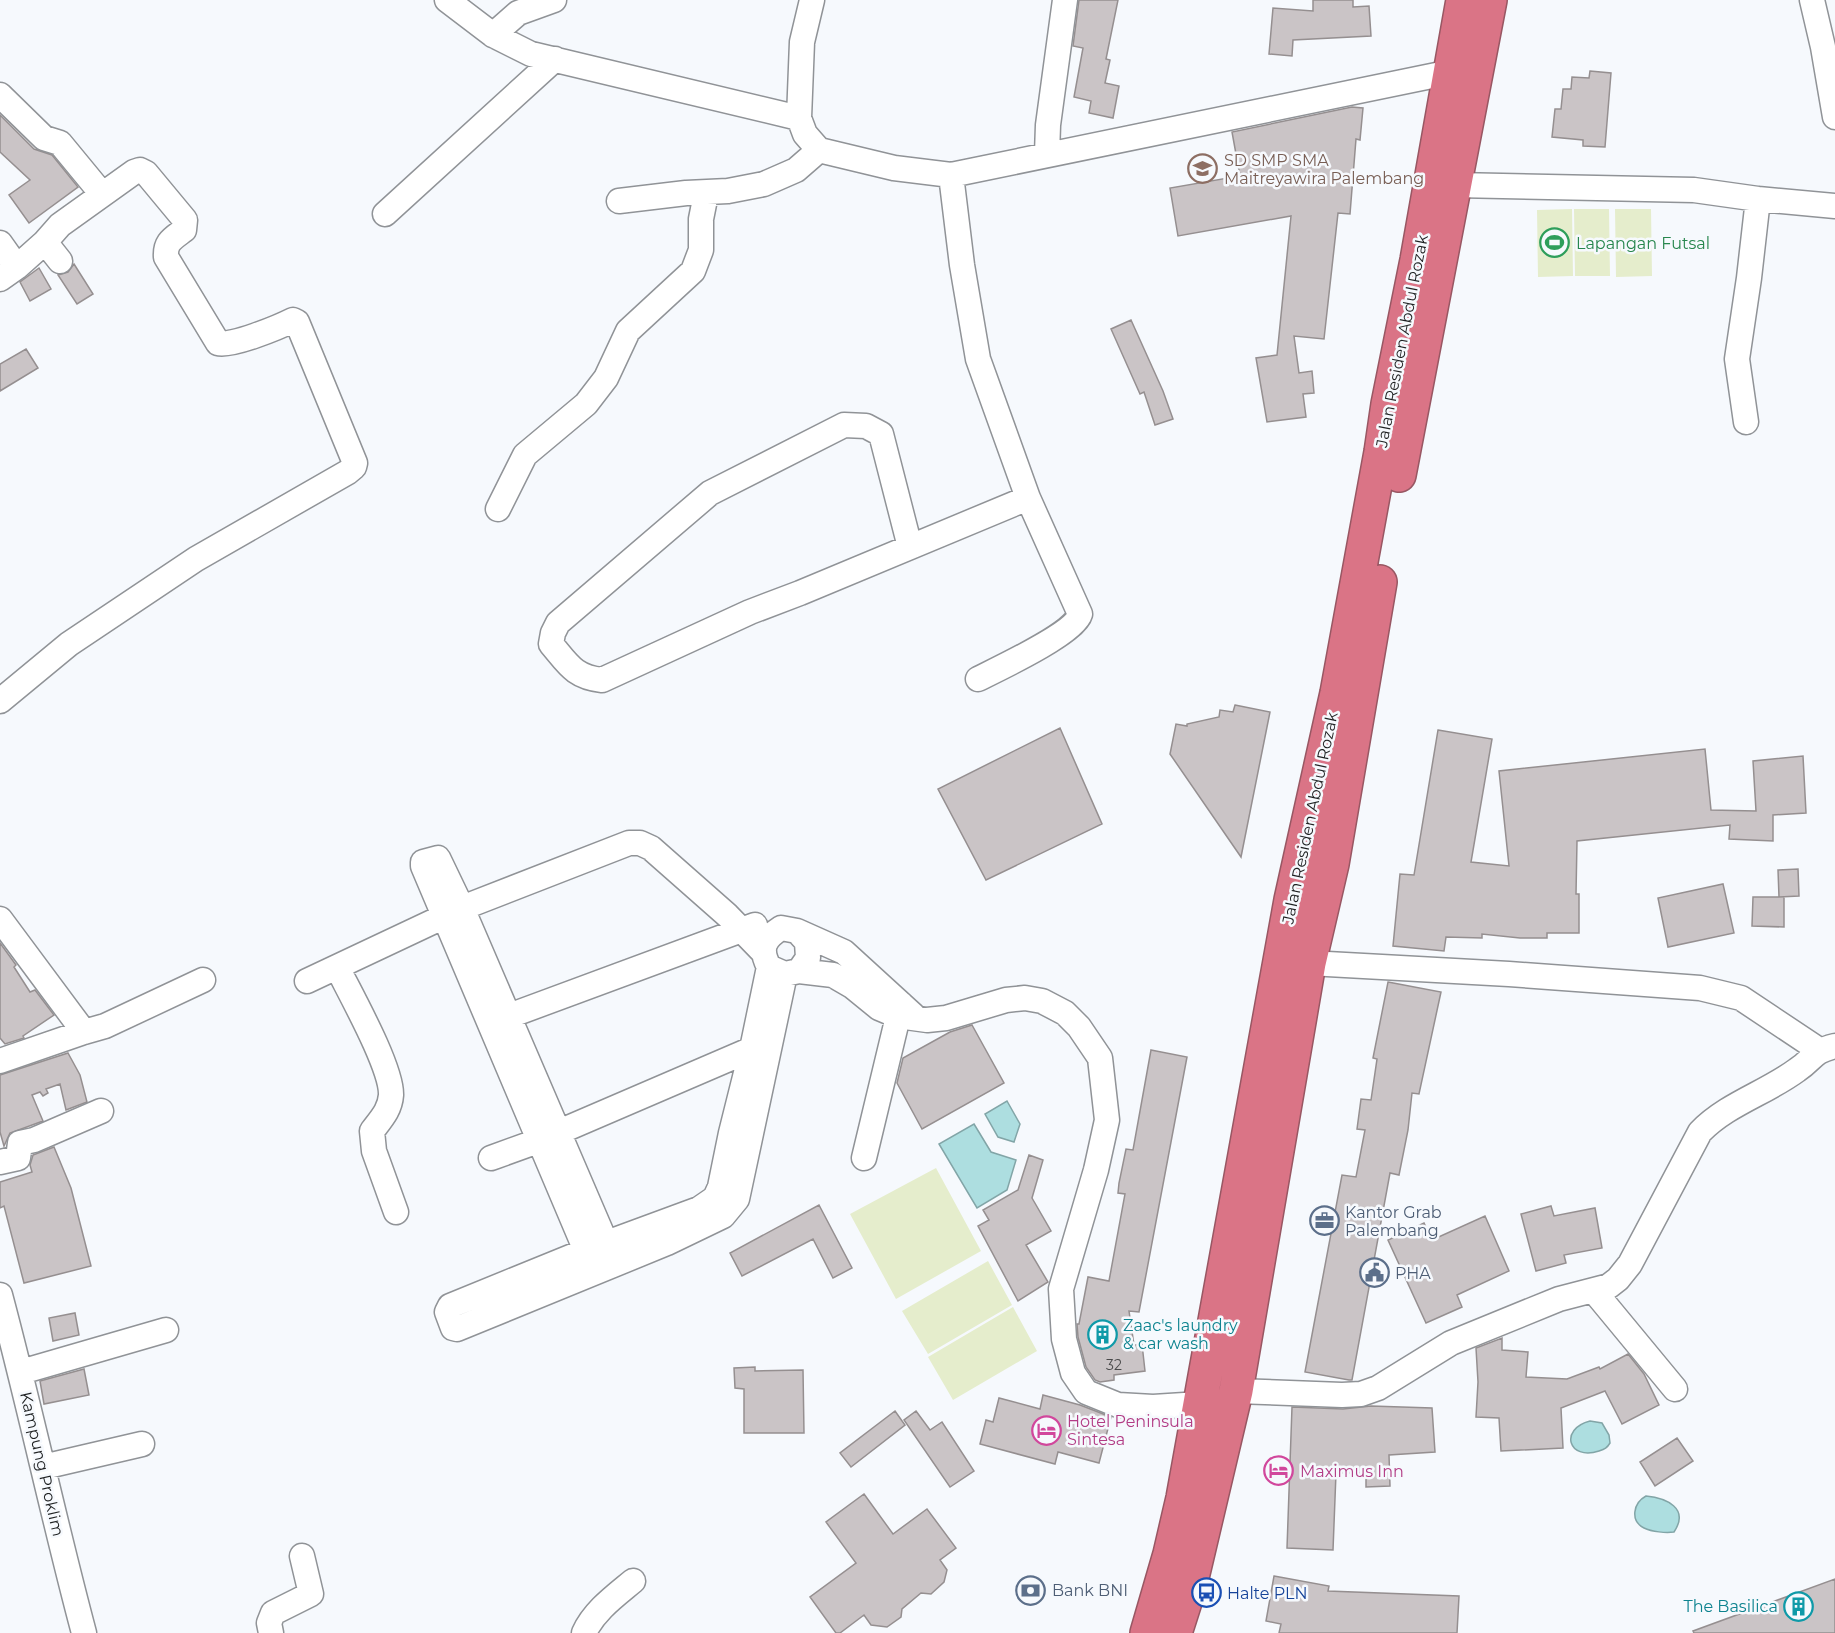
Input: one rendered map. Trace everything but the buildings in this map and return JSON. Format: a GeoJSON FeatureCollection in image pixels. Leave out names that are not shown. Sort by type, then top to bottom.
{"type":"FeatureCollection","features":[{"type":"Feature","properties":{"kind":"highway","name":"Jalan Residen Abdul Rozak"},"geometry":{"type":"LineString","coordinates":[[1147,1633],[1170,1554],[1183,1498],[1291,900],[1339,681],[1463,0]]}},
{"type":"Feature","properties":{"kind":"highway","name":"Jalan Residen Abdul Rozak"},"geometry":{"type":"LineString","coordinates":[[1175,1633],[1192,1575],[1236,1391],[1309,963],[1332,864],[1396,488],[1490,0]]}},
{"type":"Feature","properties":{"kind":"street"},"geometry":{"type":"LineString","coordinates":[[447,0],[494,35],[531,54],[799,118]]}},
{"type":"Feature","properties":{"kind":"street"},"geometry":{"type":"LineString","coordinates":[[494,35],[518,13],[554,0]]}},
{"type":"Feature","properties":{"kind":"street"},"geometry":{"type":"LineString","coordinates":[[812,0],[802,42],[799,118],[806,134],[819,150],[894,168],[951,175],[1451,72]]}},
{"type":"Feature","properties":{"kind":"street"},"geometry":{"type":"LineString","coordinates":[[1047,154],[1047,124],[1065,0]]}},
{"type":"Feature","properties":{"kind":"street"},"geometry":{"type":"LineString","coordinates":[[1812,0],[1829,76],[1835,117]]}},
{"type":"Feature","properties":{"kind":"street"},"geometry":{"type":"LineString","coordinates":[[385,214],[555,59]]}},
{"type":"Feature","properties":{"kind":"street"},"geometry":{"type":"LineString","coordinates":[[0,95],[44,138],[60,143],[102,194]]}},
{"type":"Feature","properties":{"kind":"street"},"geometry":{"type":"LineString","coordinates":[[619,201],[728,192],[764,184],[796,170],[819,150]]}},
{"type":"Feature","properties":{"kind":"street"},"geometry":{"type":"LineString","coordinates":[[0,243],[9,273],[45,242],[60,225],[102,194],[134,172],[140,170],[146,173],[185,220],[184,230],[168,242],[165,248],[166,257],[218,343],[223,345],[293,320],[297,322],[355,463],[348,472],[196,559],[79,637],[0,701]]}},
{"type":"Feature","properties":{"kind":"street"},"geometry":{"type":"LineString","coordinates":[[951,175],[962,265],[978,359],[1028,498],[1080,614],[1078,620],[1038,648],[978,679]]}},
{"type":"Feature","properties":{"kind":"street"},"geometry":{"type":"LineString","coordinates":[[1455,185],[1694,190],[1835,206]]}},
{"type":"Feature","properties":{"kind":"street"},"geometry":{"type":"LineString","coordinates":[[498,509],[525,455],[586,404],[606,378],[628,331],[693,271],[701,250],[706,194]]}},
{"type":"Feature","properties":{"kind":"street"},"geometry":{"type":"LineString","coordinates":[[1746,422],[1737,359],[1758,199]]}},
{"type":"Feature","properties":{"kind":"street"},"geometry":{"type":"LineString","coordinates":[[45,242],[60,261]]}},
{"type":"Feature","properties":{"kind":"street"},"geometry":{"type":"LineString","coordinates":[[910,547],[881,434],[866,426],[844,425],[710,493],[558,623],[552,633],[550,644],[570,667],[585,678],[602,680],[750,612],[910,547],[1028,498]]}},
{"type":"Feature","properties":{"kind":"street"},"geometry":{"type":"LineString","coordinates":[[307,981],[453,913],[629,843],[640,843],[651,848],[762,925],[807,942],[808,958],[779,966]]}},
{"type":"Feature","properties":{"kind":"street"},"geometry":{"type":"LineString","coordinates":[[453,913],[509,1016],[548,1137]]}},
{"type":"Feature","properties":{"kind":"street"},"geometry":{"type":"LineString","coordinates":[[453,913],[600,1258]]}},
{"type":"Feature","properties":{"kind":"street"},"geometry":{"type":"LineString","coordinates":[[0,919],[84,1032]]}},
{"type":"Feature","properties":{"kind":"street"},"geometry":{"type":"LineString","coordinates":[[509,1016],[762,925],[844,952],[905,1013]]}},
{"type":"Feature","properties":{"kind":"street"},"geometry":{"type":"LineString","coordinates":[[600,1258],[450,1306],[447,1312],[452,1326],[457,1329],[699,1209],[722,1205],[720,1187],[741,1134],[779,966],[762,925]]}},
{"type":"Feature","properties":{"kind":"street"},"geometry":{"type":"LineString","coordinates":[[1236,1391],[1361,1394],[1378,1388],[1451,1343],[1558,1299],[1609,1286],[1630,1264],[1700,1132],[1712,1120],[1798,1070],[1827,1048],[1741,998],[1701,988],[1309,963]]}},
{"type":"Feature","properties":{"kind":"street"},"geometry":{"type":"LineString","coordinates":[[779,966],[823,973],[841,979],[879,1008],[927,1020],[946,1018],[1006,1000],[1025,998],[1042,1001],[1065,1013],[1079,1027],[1100,1058],[1107,1120],[1096,1170],[1061,1289],[1064,1339],[1069,1362],[1078,1383],[1086,1392],[1119,1405],[1153,1407],[1200,1404]]}},
{"type":"Feature","properties":{"kind":"street"},"geometry":{"type":"LineString","coordinates":[[741,1134],[752,1049],[779,966]]}},
{"type":"Feature","properties":{"kind":"street"},"geometry":{"type":"LineString","coordinates":[[337,967],[384,1064],[391,1093],[387,1112],[372,1131],[374,1151],[396,1212]]}},
{"type":"Feature","properties":{"kind":"street"},"geometry":{"type":"LineString","coordinates":[[0,1061],[105,1026],[203,980]]}},
{"type":"Feature","properties":{"kind":"street"},"geometry":{"type":"LineString","coordinates":[[864,1158],[905,1013]]}},
{"type":"Feature","properties":{"kind":"street"},"geometry":{"type":"LineString","coordinates":[[491,1158],[548,1137],[752,1049]]}},
{"type":"Feature","properties":{"kind":"street"},"geometry":{"type":"LineString","coordinates":[[0,1162],[18,1158],[20,1143],[34,1140],[101,1111]]}},
{"type":"Feature","properties":{"kind":"street"},"geometry":{"type":"LineString","coordinates":[[1594,1291],[1675,1389]]}},
{"type":"Feature","properties":{"kind":"street","name":"Kampung Proklim"},"geometry":{"type":"LineString","coordinates":[[0,1294],[84,1633]]}},
{"type":"Feature","properties":{"kind":"street"},"geometry":{"type":"LineString","coordinates":[[21,1372],[166,1330]]}},
{"type":"Feature","properties":{"kind":"street"},"geometry":{"type":"LineString","coordinates":[[42,1467],[142,1444]]}},
{"type":"Feature","properties":{"kind":"street"},"geometry":{"type":"LineString","coordinates":[[271,1633],[270,1618],[273,1612],[311,1594],[302,1556]]}},
{"type":"Feature","properties":{"kind":"street"},"geometry":{"type":"LineString","coordinates":[[584,1633],[587,1625],[608,1601],[633,1581]]}},
{"type":"Feature","properties":{"kind":"green space","name":"Lapangan Futsal"},"geometry":{"type":"Polygon","coordinates":[[[1572,209],[1573,276],[1538,277],[1537,210],[1572,209]]]}},
{"type":"Feature","properties":{"kind":"green space","name":"Lapangan Futsal"},"geometry":{"type":"Polygon","coordinates":[[[1574,209],[1609,209],[1610,276],[1575,276],[1574,209]]]}},
{"type":"Feature","properties":{"kind":"green space","name":"Lapangan Futsal"},"geometry":{"type":"Polygon","coordinates":[[[1615,209],[1651,209],[1652,276],[1616,277],[1615,209]]]}},
{"type":"Feature","properties":{"kind":"green space"},"geometry":{"type":"Polygon","coordinates":[[[936,1168],[981,1251],[896,1299],[850,1214],[936,1168]]]}},
{"type":"Feature","properties":{"kind":"green space"},"geometry":{"type":"Polygon","coordinates":[[[988,1261],[1012,1305],[928,1354],[902,1311],[988,1261]]]}},
{"type":"Feature","properties":{"kind":"green space"},"geometry":{"type":"Polygon","coordinates":[[[1013,1307],[1037,1351],[953,1400],[928,1357],[1013,1307]]]}},
{"type":"Feature","properties":{"kind":"water"},"geometry":{"type":"Polygon","coordinates":[[[1007,1101],[1020,1124],[1014,1142],[998,1137],[985,1114],[1007,1101]]]}},
{"type":"Feature","properties":{"kind":"water"},"geometry":{"type":"Polygon","coordinates":[[[974,1124],[991,1152],[1016,1160],[1007,1190],[977,1208],[939,1144],[974,1124]]]}},
{"type":"Feature","properties":{"kind":"water"},"geometry":{"type":"Polygon","coordinates":[[[1590,1421],[1602,1423],[1609,1435],[1610,1443],[1599,1451],[1580,1452],[1571,1443],[1571,1437],[1574,1430],[1590,1421]]]}},
{"type":"Feature","properties":{"kind":"water"},"geometry":{"type":"Polygon","coordinates":[[[1646,1496],[1668,1502],[1677,1511],[1678,1524],[1674,1532],[1655,1531],[1640,1525],[1635,1517],[1636,1507],[1646,1496]]]}},
{"type":"Feature","properties":{"kind":"place","name":"SD SMP SMA Maitreyawira Palembang"},"geometry":{"type":"Point","coordinates":[1203,169]}},
{"type":"Feature","properties":{"kind":"place","name":"Lapangan Futsal"},"geometry":{"type":"Point","coordinates":[1555,243]}},
{"type":"Feature","properties":{"kind":"place","name":"Kantor Grab Palembang"},"geometry":{"type":"Point","coordinates":[1324,1221]}},
{"type":"Feature","properties":{"kind":"place","name":"PHA"},"geometry":{"type":"Point","coordinates":[1374,1273]}},
{"type":"Feature","properties":{"kind":"place","name":"Zaac's laundry & car wash"},"geometry":{"type":"Point","coordinates":[1102,1334]}},
{"type":"Feature","properties":{"kind":"place","name":"Hotel Peninsula Sintesa"},"geometry":{"type":"Point","coordinates":[1046,1430]}},
{"type":"Feature","properties":{"kind":"place","name":"Maximus Inn"},"geometry":{"type":"Point","coordinates":[1279,1471]}},
{"type":"Feature","properties":{"kind":"place","name":"Bank BNI"},"geometry":{"type":"Point","coordinates":[1031,1590]}},
{"type":"Feature","properties":{"kind":"place","name":"Halte PLN"},"geometry":{"type":"Point","coordinates":[1206,1593]}},
{"type":"Feature","properties":{"kind":"place","name":"The Basilica"},"geometry":{"type":"Point","coordinates":[1799,1606]}}]}
